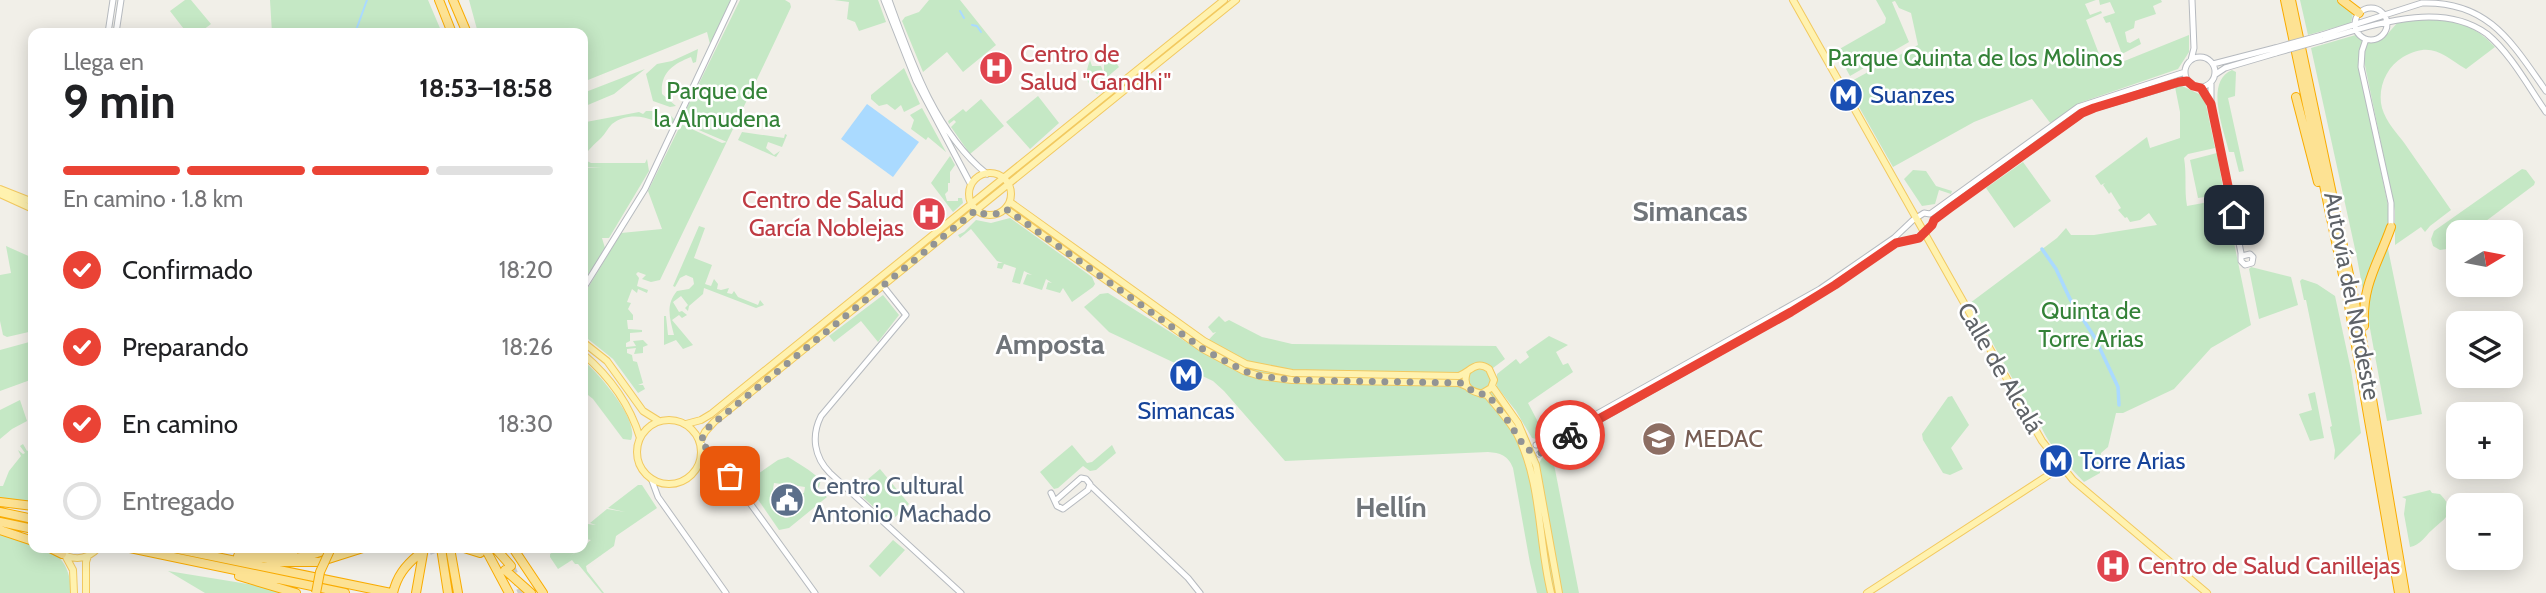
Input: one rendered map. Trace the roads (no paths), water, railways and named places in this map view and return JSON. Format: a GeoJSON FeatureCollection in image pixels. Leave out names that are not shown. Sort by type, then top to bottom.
{"type":"FeatureCollection","features":[{"type":"Feature","properties":{"kind":"highway"},"geometry":{"type":"LineString","coordinates":[[439,0],[450,28]]}},
{"type":"Feature","properties":{"kind":"highway"},"geometry":{"type":"LineString","coordinates":[[451,0],[460,28]]}},
{"type":"Feature","properties":{"kind":"highway"},"geometry":{"type":"LineString","coordinates":[[451,0],[465,28]]}},
{"type":"Feature","properties":{"kind":"highway","name":"Autovía del Nordeste"},"geometry":{"type":"LineString","coordinates":[[2284,0],[2343,272],[2399,593]]}},
{"type":"Feature","properties":{"kind":"highway","name":"Autovía del Nordeste"},"geometry":{"type":"LineString","coordinates":[[2291,0],[2351,281],[2405,593]]}},
{"type":"Feature","properties":{"kind":"highway"},"geometry":{"type":"LineString","coordinates":[[2342,0],[2359,13]]}},
{"type":"Feature","properties":{"kind":"highway"},"geometry":{"type":"LineString","coordinates":[[2296,97],[2337,260],[2343,272]]}},
{"type":"Feature","properties":{"kind":"highway"},"geometry":{"type":"LineString","coordinates":[[2391,227],[2371,273],[2364,306],[2373,399],[2391,470]]}},
{"type":"Feature","properties":{"kind":"highway"},"geometry":{"type":"LineString","coordinates":[[0,502],[28,505]]}},
{"type":"Feature","properties":{"kind":"highway"},"geometry":{"type":"LineString","coordinates":[[0,512],[28,518]]}},
{"type":"Feature","properties":{"kind":"highway"},"geometry":{"type":"LineString","coordinates":[[0,522],[28,527]]}},
{"type":"Feature","properties":{"kind":"highway"},"geometry":{"type":"LineString","coordinates":[[0,530],[28,539]]}},
{"type":"Feature","properties":{"kind":"highway"},"geometry":{"type":"LineString","coordinates":[[145,553],[286,586],[305,593]]}},
{"type":"Feature","properties":{"kind":"highway"},"geometry":{"type":"LineString","coordinates":[[153,553],[345,593]]}},
{"type":"Feature","properties":{"kind":"highway"},"geometry":{"type":"LineString","coordinates":[[197,553],[392,593],[397,578],[406,565],[418,555]]}},
{"type":"Feature","properties":{"kind":"highway"},"geometry":{"type":"LineString","coordinates":[[218,553],[266,562],[304,563],[327,560],[348,553]]}},
{"type":"Feature","properties":{"kind":"highway"},"geometry":{"type":"LineString","coordinates":[[264,553],[278,556],[307,553]]}},
{"type":"Feature","properties":{"kind":"highway"},"geometry":{"type":"LineString","coordinates":[[229,555],[284,559],[316,553]]}},
{"type":"Feature","properties":{"kind":"highway"},"geometry":{"type":"LineString","coordinates":[[317,593],[320,572],[328,553]]}},
{"type":"Feature","properties":{"kind":"highway"},"geometry":{"type":"LineString","coordinates":[[416,591],[424,553]]}},
{"type":"Feature","properties":{"kind":"highway"},"geometry":{"type":"LineString","coordinates":[[442,553],[448,591]]}},
{"type":"Feature","properties":{"kind":"highway"},"geometry":{"type":"LineString","coordinates":[[451,553],[458,591]]}},
{"type":"Feature","properties":{"kind":"highway"},"geometry":{"type":"LineString","coordinates":[[484,553],[509,593]]}},
{"type":"Feature","properties":{"kind":"highway"},"geometry":{"type":"LineString","coordinates":[[498,553],[531,593]]}},
{"type":"Feature","properties":{"kind":"highway"},"geometry":{"type":"LineString","coordinates":[[516,553],[543,593]]}},
{"type":"Feature","properties":{"kind":"highway"},"geometry":{"type":"LineString","coordinates":[[242,577],[296,593]]}},
{"type":"Feature","properties":{"kind":"main road"},"geometry":{"type":"LineString","coordinates":[[588,281],[645,188],[734,0]]}},
{"type":"Feature","properties":{"kind":"main road"},"geometry":{"type":"LineString","coordinates":[[886,0],[917,72],[958,146],[987,174],[1003,178],[1009,184],[1011,192],[1008,205],[993,215],[976,210],[970,192],[976,179],[987,174]]}},
{"type":"Feature","properties":{"kind":"main road"},"geometry":{"type":"LineString","coordinates":[[886,0],[916,81],[971,186]]}},
{"type":"Feature","properties":{"kind":"main road"},"geometry":{"type":"LineString","coordinates":[[651,478],[665,484],[676,483],[694,473],[699,463],[700,443],[714,422],[1009,184],[1098,105],[1103,97],[1224,0]]}},
{"type":"Feature","properties":{"kind":"main road"},"geometry":{"type":"LineString","coordinates":[[686,424],[706,418],[1003,178],[1146,72],[1236,0]]}},
{"type":"Feature","properties":{"kind":"main road","name":"Calle de Alcalá"},"geometry":{"type":"LineString","coordinates":[[1791,0],[2031,422],[2062,468],[2090,495],[2207,593]]}},
{"type":"Feature","properties":{"kind":"main road"},"geometry":{"type":"LineString","coordinates":[[2192,0],[2194,48],[2185,72],[2187,81],[2201,88],[2211,84]]}},
{"type":"Feature","properties":{"kind":"main road"},"geometry":{"type":"LineString","coordinates":[[110,28],[118,1]]}},
{"type":"Feature","properties":{"kind":"main road"},"geometry":{"type":"LineString","coordinates":[[116,28],[118,1]]}},
{"type":"Feature","properties":{"kind":"main road"},"geometry":{"type":"LineString","coordinates":[[2356,28],[2366,39],[2377,39],[2381,36],[2386,19],[2404,8],[2422,3],[2449,4],[2470,10],[2504,34],[2546,91]]}},
{"type":"Feature","properties":{"kind":"main road"},"geometry":{"type":"LineString","coordinates":[[2356,28],[2359,13],[2365,9],[2381,11],[2386,19]]}},
{"type":"Feature","properties":{"kind":"main road"},"geometry":{"type":"LineString","coordinates":[[2194,48],[2201,57],[2213,64],[2223,63],[2386,19],[2429,14],[2457,18],[2475,26],[2500,47],[2546,111]]}},
{"type":"Feature","properties":{"kind":"main road"},"geometry":{"type":"LineString","coordinates":[[2366,39],[2361,68],[2391,203],[2391,227]]}},
{"type":"Feature","properties":{"kind":"main road"},"geometry":{"type":"LineString","coordinates":[[2245,255],[2238,236],[2211,104],[2211,84],[2216,74],[2225,68],[2275,51]]}},
{"type":"Feature","properties":{"kind":"main road"},"geometry":{"type":"LineString","coordinates":[[2191,60],[2201,57]]}},
{"type":"Feature","properties":{"kind":"main road"},"geometry":{"type":"LineString","coordinates":[[2213,64],[2216,74]]}},
{"type":"Feature","properties":{"kind":"main road"},"geometry":{"type":"LineString","coordinates":[[1135,71],[1146,72]]}},
{"type":"Feature","properties":{"kind":"main road"},"geometry":{"type":"LineString","coordinates":[[1535,453],[1778,320],[1886,250],[1916,239],[1949,205],[2082,109],[2185,72]]}},
{"type":"Feature","properties":{"kind":"main road"},"geometry":{"type":"LineString","coordinates":[[2082,109],[2187,81]]}},
{"type":"Feature","properties":{"kind":"main road"},"geometry":{"type":"LineString","coordinates":[[2201,88],[2211,104]]}},
{"type":"Feature","properties":{"kind":"main road"},"geometry":{"type":"LineString","coordinates":[[0,188],[28,200]]}},
{"type":"Feature","properties":{"kind":"main road"},"geometry":{"type":"LineString","coordinates":[[0,194],[28,207]]}},
{"type":"Feature","properties":{"kind":"main road"},"geometry":{"type":"LineString","coordinates":[[1008,205],[1102,282],[1212,355],[1244,371],[1292,380],[1459,383],[1471,392],[1488,395],[1518,436],[1535,453]]}},
{"type":"Feature","properties":{"kind":"main road"},"geometry":{"type":"LineString","coordinates":[[1008,205],[1226,355],[1262,369],[1292,373],[1459,376],[1477,365],[1487,367],[1493,374],[1492,386],[1535,453],[1559,593]]}},
{"type":"Feature","properties":{"kind":"main road"},"geometry":{"type":"LineString","coordinates":[[1536,446],[1817,292],[1924,213],[1930,214],[1949,205]]}},
{"type":"Feature","properties":{"kind":"main road"},"geometry":{"type":"LineString","coordinates":[[1930,214],[1934,220]]}},
{"type":"Feature","properties":{"kind":"main road"},"geometry":{"type":"LineString","coordinates":[[1906,228],[1911,239]]}},
{"type":"Feature","properties":{"kind":"main road"},"geometry":{"type":"LineString","coordinates":[[914,250],[910,257],[883,279],[883,286],[906,315],[821,416],[815,435],[816,447],[822,464],[830,473],[961,593]]}},
{"type":"Feature","properties":{"kind":"main road"},"geometry":{"type":"LineString","coordinates":[[1102,282],[1114,280],[1144,298]]}},
{"type":"Feature","properties":{"kind":"main road"},"geometry":{"type":"LineString","coordinates":[[588,346],[607,361],[643,411],[659,421]]}},
{"type":"Feature","properties":{"kind":"main road"},"geometry":{"type":"LineString","coordinates":[[588,359],[630,409],[640,438]]}},
{"type":"Feature","properties":{"kind":"main road"},"geometry":{"type":"LineString","coordinates":[[1466,386],[1467,372]]}},
{"type":"Feature","properties":{"kind":"main road"},"geometry":{"type":"LineString","coordinates":[[1481,394],[1492,386]]}},
{"type":"Feature","properties":{"kind":"main road"},"geometry":{"type":"LineString","coordinates":[[726,593],[660,501],[651,478],[638,461],[637,448],[640,438],[648,427],[659,421],[674,420],[686,424],[696,434],[700,443],[724,467],[815,593]]}},
{"type":"Feature","properties":{"kind":"main road"},"geometry":{"type":"LineString","coordinates":[[1518,436],[1530,467],[1551,593]]}},
{"type":"Feature","properties":{"kind":"main road"},"geometry":{"type":"LineString","coordinates":[[1527,441],[1536,446]]}},
{"type":"Feature","properties":{"kind":"main road"},"geometry":{"type":"LineString","coordinates":[[1530,467],[1536,446]]}},
{"type":"Feature","properties":{"kind":"main road"},"geometry":{"type":"LineString","coordinates":[[1867,593],[2062,468]]}},
{"type":"Feature","properties":{"kind":"main road"},"geometry":{"type":"LineString","coordinates":[[1089,488],[1063,509],[1057,506],[1051,493],[1060,495],[1081,478],[1086,479],[1089,488],[1097,492],[1180,569],[1200,593]]}},
{"type":"Feature","properties":{"kind":"main road"},"geometry":{"type":"LineString","coordinates":[[1872,593],[1991,514]]}},
{"type":"Feature","properties":{"kind":"main road"},"geometry":{"type":"LineString","coordinates":[[60,553],[73,570],[74,593]]}},
{"type":"Feature","properties":{"kind":"main road"},"geometry":{"type":"LineString","coordinates":[[63,553],[77,558],[92,553]]}},
{"type":"Feature","properties":{"kind":"main road"},"geometry":{"type":"LineString","coordinates":[[86,593],[88,556]]}},
{"type":"Feature","properties":{"kind":"water"},"geometry":{"type":"Polygon","coordinates":[[[867,104],[919,142],[893,177],[841,139],[867,104]]]}},
{"type":"Feature","properties":{"kind":"waterway"},"geometry":{"type":"LineString","coordinates":[[357,28],[367,0]]}},
{"type":"Feature","properties":{"kind":"waterway"},"geometry":{"type":"LineString","coordinates":[[960,11],[964,18]]}},
{"type":"Feature","properties":{"kind":"waterway"},"geometry":{"type":"LineString","coordinates":[[972,25],[977,26],[981,32]]}},
{"type":"Feature","properties":{"kind":"waterway"},"geometry":{"type":"LineString","coordinates":[[2042,249],[2095,338],[2118,387],[2119,405]]}},
{"type":"Feature","properties":{"kind":"tunnel"},"geometry":{"type":"LineString","coordinates":[[418,555],[424,553]]}},
{"type":"Feature","properties":{"kind":"tunnel"},"geometry":{"type":"LineString","coordinates":[[511,566],[522,593]]}},
{"type":"Feature","properties":{"kind":"place","name":"Centro de Salud \"Gandhi\""},"geometry":{"type":"Point","coordinates":[996,68]}},
{"type":"Feature","properties":{"kind":"place","name":"Suanzes"},"geometry":{"type":"Point","coordinates":[1846,95]}},
{"type":"Feature","properties":{"kind":"place","name":"Centro de Salud García Noblejas"},"geometry":{"type":"Point","coordinates":[929,214]}},
{"type":"Feature","properties":{"kind":"place","name":"Simancas"},"geometry":{"type":"Point","coordinates":[1186,375]}},
{"type":"Feature","properties":{"kind":"place","name":"MEDAC"},"geometry":{"type":"Point","coordinates":[1659,439]}},
{"type":"Feature","properties":{"kind":"place","name":"Torre Arias"},"geometry":{"type":"Point","coordinates":[2056,461]}},
{"type":"Feature","properties":{"kind":"place","name":"Centro Cultural Antonio Machado"},"geometry":{"type":"Point","coordinates":[787,500]}},
{"type":"Feature","properties":{"kind":"place","name":"Centro de Salud Canillejas"},"geometry":{"type":"Point","coordinates":[2113,566]}},
{"type":"Feature","properties":{"kind":"district","name":"Simancas"},"geometry":{"type":"Point","coordinates":[1690,211]}},
{"type":"Feature","properties":{"kind":"district","name":"Amposta"},"geometry":{"type":"Point","coordinates":[1050,344]}},
{"type":"Feature","properties":{"kind":"district","name":"Hellín"},"geometry":{"type":"Point","coordinates":[1391,507]}},
{"type":"Feature","properties":{"kind":"park label","name":"Parque Quinta de los Molinos"},"geometry":{"type":"Point","coordinates":[1975,58]}},
{"type":"Feature","properties":{"kind":"park label","name":"Parque de la Almudena"},"geometry":{"type":"Point","coordinates":[717,105]}},
{"type":"Feature","properties":{"kind":"park label","name":"Quinta de Torre Arias"},"geometry":{"type":"Point","coordinates":[2091,325]}}]}
